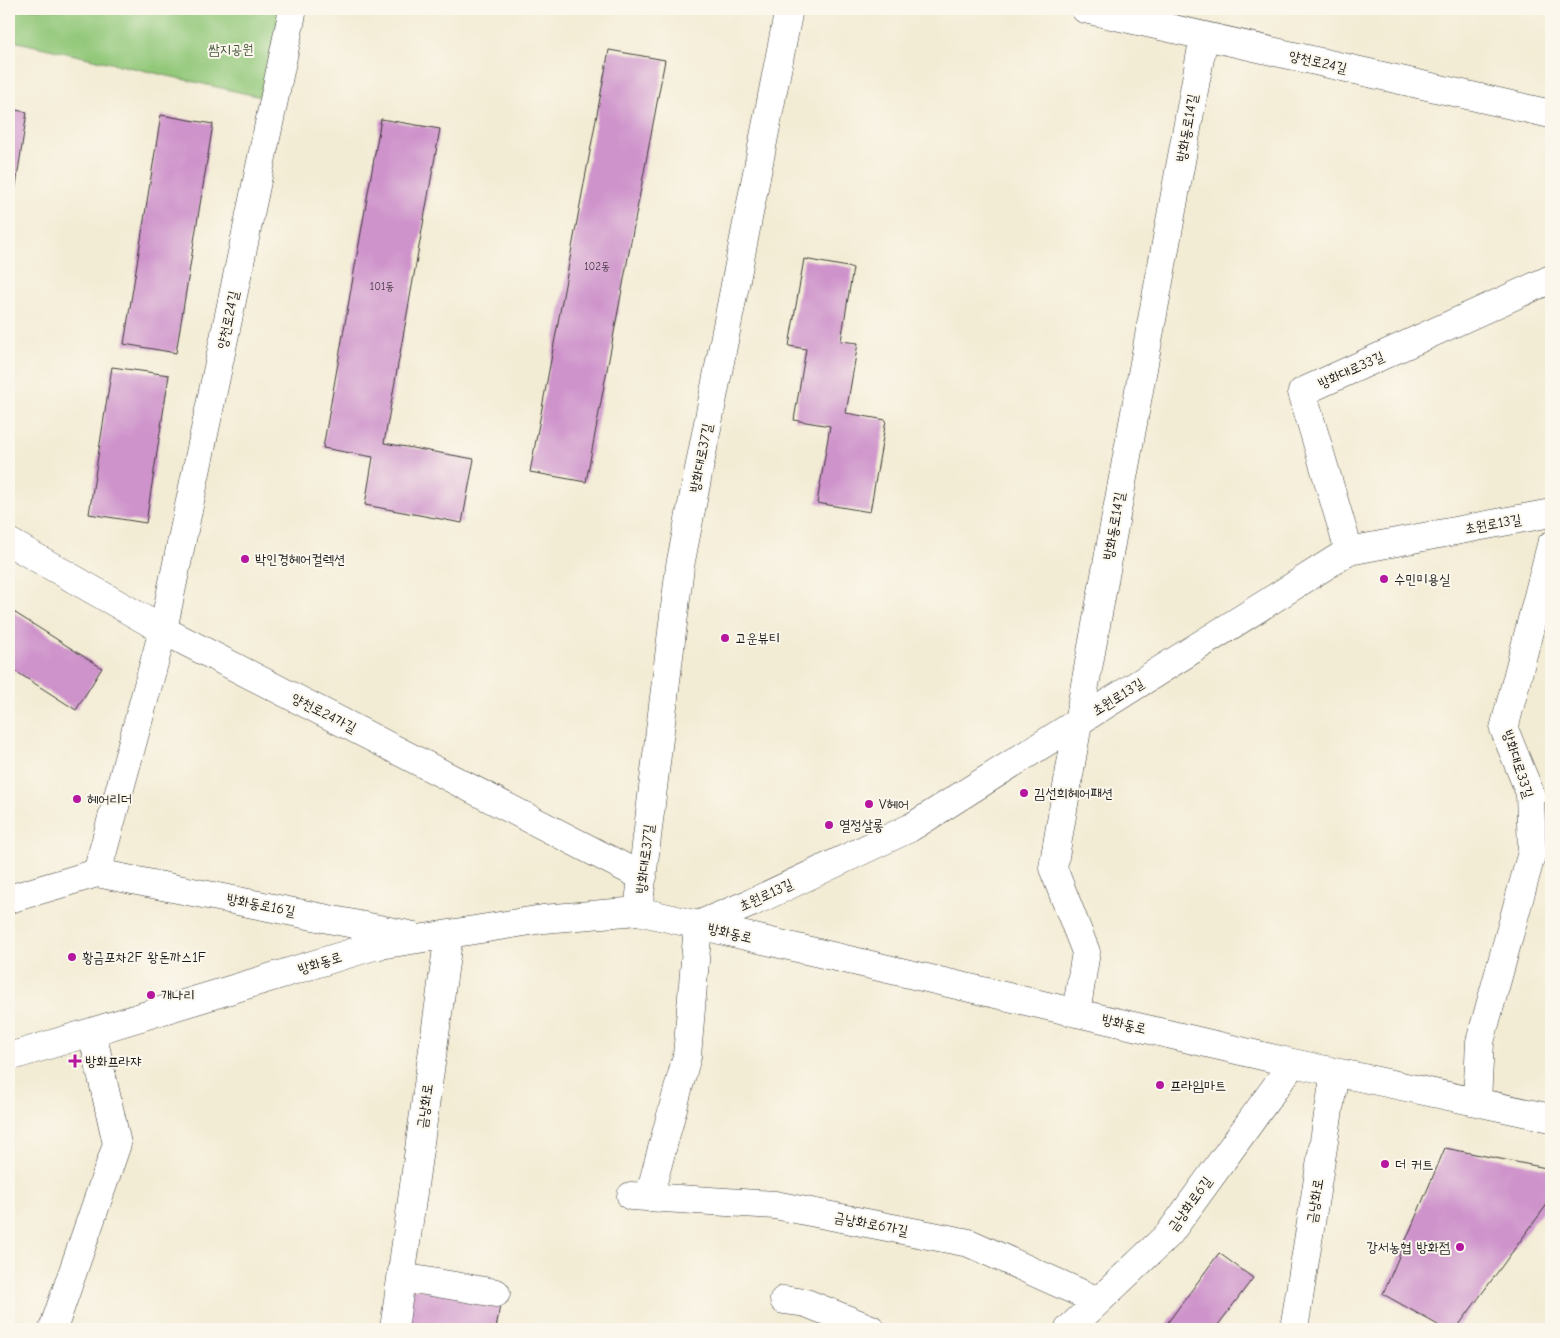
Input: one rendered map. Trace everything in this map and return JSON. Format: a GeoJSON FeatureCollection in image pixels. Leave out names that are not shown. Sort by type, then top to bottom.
{"type":"FeatureCollection","features":[{"type":"Feature","properties":{"kind":"street","name":"양천로24길"},"geometry":{"type":"LineString","coordinates":[[163,630],[293,9]]}},
{"type":"Feature","properties":{"kind":"street","name":"방화대로37길"},"geometry":{"type":"LineString","coordinates":[[638,912],[680,566],[789,9]]}},
{"type":"Feature","properties":{"kind":"street","name":"양천로24길"},"geometry":{"type":"LineString","coordinates":[[1085,9],[1551,114]]}},
{"type":"Feature","properties":{"kind":"street","name":"방화동로14길"},"geometry":{"type":"LineString","coordinates":[[1076,1013],[1086,952],[1053,868],[1204,36]]}},
{"type":"Feature","properties":{"kind":"street","name":"방화대로33길"},"geometry":{"type":"LineString","coordinates":[[1348,551],[1302,392],[1551,279]]}},
{"type":"Feature","properties":{"kind":"street","name":"초원로13길"},"geometry":{"type":"LineString","coordinates":[[698,925],[751,903],[910,828],[1348,551],[1551,513]]}},
{"type":"Feature","properties":{"kind":"street","name":"양천로24가길"},"geometry":{"type":"LineString","coordinates":[[9,542],[163,630],[643,877]]}},
{"type":"Feature","properties":{"kind":"street","name":"방화대로33길"},"geometry":{"type":"LineString","coordinates":[[1477,1101],[1480,1042],[1532,852],[1530,793],[1504,729],[1551,545]]}},
{"type":"Feature","properties":{"kind":"street"},"geometry":{"type":"LineString","coordinates":[[97,873],[163,630]]}},
{"type":"Feature","properties":{"kind":"street","name":"방화동로16길"},"geometry":{"type":"LineString","coordinates":[[9,899],[97,873],[437,936]]}},
{"type":"Feature","properties":{"kind":"street","name":"방화동로"},"geometry":{"type":"LineString","coordinates":[[9,1057],[374,946],[543,919],[638,912],[1293,1063],[1551,1118]]}},
{"type":"Feature","properties":{"kind":"street","name":"방화동로"},"geometry":{"type":"LineString","coordinates":[[640,1196],[687,1056],[698,925]]}},
{"type":"Feature","properties":{"kind":"street","name":"금낭화로"},"geometry":{"type":"LineString","coordinates":[[394,1329],[402,1277],[437,936]]}},
{"type":"Feature","properties":{"kind":"street"},"geometry":{"type":"LineString","coordinates":[[53,1329],[117,1144],[92,1032]]}},
{"type":"Feature","properties":{"kind":"street","name":"금낭화로6길"},"geometry":{"type":"LineString","coordinates":[[1069,1329],[1169,1234],[1293,1063]]}},
{"type":"Feature","properties":{"kind":"street","name":"금낭화로"},"geometry":{"type":"LineString","coordinates":[[1294,1329],[1335,1072]]}},
{"type":"Feature","properties":{"kind":"street","name":"금낭화로6가길"},"geometry":{"type":"LineString","coordinates":[[640,1196],[775,1205],[969,1243],[1098,1301]]}},
{"type":"Feature","properties":{"kind":"street"},"geometry":{"type":"LineString","coordinates":[[402,1277],[496,1293]]}},
{"type":"Feature","properties":{"kind":"street"},"geometry":{"type":"LineString","coordinates":[[784,1300],[806,1303],[871,1329]]}},
{"type":"Feature","properties":{"kind":"green space","name":"쌈지공원"},"geometry":{"type":"Polygon","coordinates":[[[9,9],[281,9],[261,97],[9,40],[9,9]]]}},
{"type":"Feature","properties":{"kind":"building"},"geometry":{"type":"Polygon","coordinates":[[[609,50],[665,60],[586,482],[530,472],[609,50]]]}},
{"type":"Feature","properties":{"kind":"building"},"geometry":{"type":"Polygon","coordinates":[[[9,109],[27,112],[10,225],[9,225],[9,109]]]}},
{"type":"Feature","properties":{"kind":"building"},"geometry":{"type":"Polygon","coordinates":[[[161,115],[213,124],[176,353],[124,344],[161,115]]]}},
{"type":"Feature","properties":{"kind":"building"},"geometry":{"type":"Polygon","coordinates":[[[381,119],[440,129],[384,443],[474,459],[462,523],[365,505],[373,457],[323,448],[381,119]]]}},
{"type":"Feature","properties":{"kind":"building"},"geometry":{"type":"Polygon","coordinates":[[[804,259],[853,268],[841,341],[858,343],[846,413],[886,420],[870,512],[817,503],[830,426],[794,420],[806,349],[789,346],[804,259]]]}},
{"type":"Feature","properties":{"kind":"building"},"geometry":{"type":"Polygon","coordinates":[[[112,367],[169,375],[146,523],[89,514],[112,367]]]}},
{"type":"Feature","properties":{"kind":"building"},"geometry":{"type":"Polygon","coordinates":[[[9,609],[102,668],[76,710],[9,667],[9,609]]]}},
{"type":"Feature","properties":{"kind":"building","name":"강서농협 방화점"},"geometry":{"type":"Polygon","coordinates":[[[1445,1148],[1551,1169],[1551,1199],[1456,1329],[1445,1329],[1383,1294],[1445,1148]]]}},
{"type":"Feature","properties":{"kind":"building"},"geometry":{"type":"Polygon","coordinates":[[[1219,1253],[1253,1278],[1215,1329],[1163,1329],[1219,1253]]]}},
{"type":"Feature","properties":{"kind":"building"},"geometry":{"type":"Polygon","coordinates":[[[411,1288],[501,1299],[496,1329],[406,1329],[411,1288]]]}},
{"type":"Feature","properties":{"kind":"place","name":"박인경헤어컬렉션"},"geometry":{"type":"Point","coordinates":[245,559]}},
{"type":"Feature","properties":{"kind":"place","name":"수민미용실"},"geometry":{"type":"Point","coordinates":[1384,579]}},
{"type":"Feature","properties":{"kind":"place","name":"고운뷰티"},"geometry":{"type":"Point","coordinates":[725,638]}},
{"type":"Feature","properties":{"kind":"place","name":"김선희헤어패션"},"geometry":{"type":"Point","coordinates":[1024,793]}},
{"type":"Feature","properties":{"kind":"place","name":"헤어리더"},"geometry":{"type":"Point","coordinates":[77,799]}},
{"type":"Feature","properties":{"kind":"place","name":"V헤어"},"geometry":{"type":"Point","coordinates":[869,804]}},
{"type":"Feature","properties":{"kind":"place","name":"열정살롱"},"geometry":{"type":"Point","coordinates":[829,825]}},
{"type":"Feature","properties":{"kind":"place","name":"황금포차2F 왕돈까스1F"},"geometry":{"type":"Point","coordinates":[72,957]}},
{"type":"Feature","properties":{"kind":"place","name":"개나리"},"geometry":{"type":"Point","coordinates":[151,995]}},
{"type":"Feature","properties":{"kind":"place","name":"방화프라쟈"},"geometry":{"type":"Point","coordinates":[75,1061]}},
{"type":"Feature","properties":{"kind":"place","name":"프라임마트"},"geometry":{"type":"Point","coordinates":[1160,1085]}},
{"type":"Feature","properties":{"kind":"place","name":"더 커트"},"geometry":{"type":"Point","coordinates":[1385,1164]}},
{"type":"Feature","properties":{"kind":"place","name":"강서농협 방화점"},"geometry":{"type":"Point","coordinates":[1460,1247]}}]}
